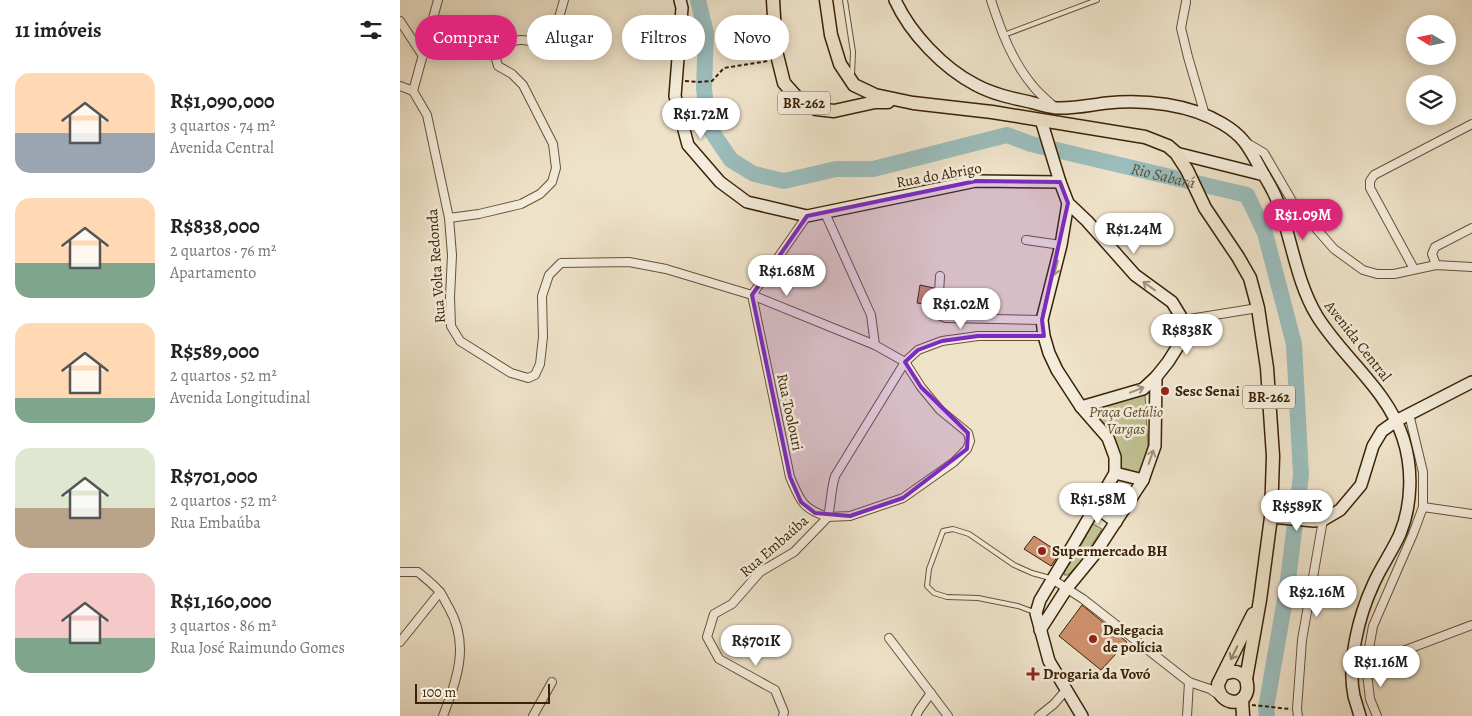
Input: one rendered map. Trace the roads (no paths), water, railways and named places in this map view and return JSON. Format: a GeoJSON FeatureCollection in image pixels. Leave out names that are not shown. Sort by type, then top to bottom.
{"type":"FeatureCollection","features":[{"type":"Feature","properties":{"kind":"main road","name":"BR-262"},"geometry":{"type":"LineString","coordinates":[[773,0],[776,51],[784,84],[801,102],[816,109],[834,111],[874,102],[913,103],[992,112],[1043,126],[1145,137],[1168,146],[1176,153],[1187,170],[1205,208],[1238,256],[1250,278],[1258,308],[1267,368],[1277,517],[1246,679]]}},
{"type":"Feature","properties":{"kind":"main road"},"geometry":{"type":"LineString","coordinates":[[826,0],[831,35],[840,64],[853,83],[851,106]]}},
{"type":"Feature","properties":{"kind":"main road","name":"BR-262"},"geometry":{"type":"LineString","coordinates":[[853,83],[875,95],[913,103]]}},
{"type":"Feature","properties":{"kind":"main road","name":"BR-262"},"geometry":{"type":"LineString","coordinates":[[1243,716],[1228,693],[1260,600]]}},
{"type":"Feature","properties":{"kind":"main road"},"geometry":{"type":"LineString","coordinates":[[1228,693],[1246,695],[1248,689],[1243,675],[1234,671],[1228,693],[1239,716]]}},
{"type":"Feature","properties":{"kind":"street"},"geometry":{"type":"LineString","coordinates":[[434,15],[438,0]]}},
{"type":"Feature","properties":{"kind":"street"},"geometry":{"type":"LineString","coordinates":[[449,218],[480,214],[521,204],[540,194],[552,182],[556,168],[553,144],[523,86],[512,74],[498,66],[496,59],[501,48],[513,40],[529,41],[543,49],[552,42],[564,0]]}},
{"type":"Feature","properties":{"kind":"street"},"geometry":{"type":"LineString","coordinates":[[680,0],[682,8],[675,96],[688,145],[720,182],[747,202],[806,216],[752,295],[875,346],[905,362]]}},
{"type":"Feature","properties":{"kind":"street","name":"Avenida Central"},"geometry":{"type":"LineString","coordinates":[[895,0],[902,16],[924,44],[952,70],[975,84],[1002,96],[1056,108],[1109,103],[1168,104],[1204,114],[1233,130],[1245,142],[1278,202],[1306,297],[1332,337],[1385,400],[1396,421],[1408,456],[1410,479],[1408,504],[1400,533],[1373,584],[1361,616],[1352,666],[1354,694],[1360,716]]}},
{"type":"Feature","properties":{"kind":"street"},"geometry":{"type":"LineString","coordinates":[[991,0],[1002,36],[1014,58],[1033,87],[1056,108]]}},
{"type":"Feature","properties":{"kind":"street"},"geometry":{"type":"LineString","coordinates":[[1185,1],[1182,28],[1204,114]]}},
{"type":"Feature","properties":{"kind":"street"},"geometry":{"type":"LineString","coordinates":[[400,21],[415,44]]}},
{"type":"Feature","properties":{"kind":"street"},"geometry":{"type":"LineString","coordinates":[[400,86],[413,91],[422,60]]}},
{"type":"Feature","properties":{"kind":"street","name":"Rua Volta Redonda"},"geometry":{"type":"LineString","coordinates":[[413,91],[428,114],[449,218],[452,255],[451,326],[460,341],[511,373],[528,378],[535,375],[540,364],[544,337],[542,296],[549,275],[561,263],[629,262],[666,269],[752,295]]}},
{"type":"Feature","properties":{"kind":"street"},"geometry":{"type":"LineString","coordinates":[[1414,270],[1370,188],[1370,181],[1374,175],[1472,124]]}},
{"type":"Feature","properties":{"kind":"street"},"geometry":{"type":"LineString","coordinates":[[1043,126],[1068,203],[1087,221],[1135,275],[1172,302],[1183,320],[1180,343],[1156,377],[1143,389],[1081,407]]}},
{"type":"Feature","properties":{"kind":"street"},"geometry":{"type":"LineString","coordinates":[[1245,142],[1264,153],[1292,201],[1334,249],[1363,270],[1377,274],[1394,274],[1436,265],[1472,267]]}},
{"type":"Feature","properties":{"kind":"street"},"geometry":{"type":"LineString","coordinates":[[1176,153],[1264,175]]}},
{"type":"Feature","properties":{"kind":"street","name":"Rua do Abrigo"},"geometry":{"type":"LineString","coordinates":[[806,216],[976,181],[1060,182]]}},
{"type":"Feature","properties":{"kind":"street"},"geometry":{"type":"LineString","coordinates":[[1068,203],[1061,245],[1042,320],[1044,336],[1057,370],[1081,407],[1108,438],[1115,457],[1115,474],[1052,579],[1040,600],[1036,612],[1049,661],[1082,716]]}},
{"type":"Feature","properties":{"kind":"street"},"geometry":{"type":"LineString","coordinates":[[825,213],[871,315],[875,346]]}},
{"type":"Feature","properties":{"kind":"street"},"geometry":{"type":"LineString","coordinates":[[1064,228],[1087,221]]}},
{"type":"Feature","properties":{"kind":"street"},"geometry":{"type":"LineString","coordinates":[[1436,265],[1432,254],[1435,247],[1472,228]]}},
{"type":"Feature","properties":{"kind":"street"},"geometry":{"type":"LineString","coordinates":[[1026,240],[1061,245]]}},
{"type":"Feature","properties":{"kind":"street"},"geometry":{"type":"LineString","coordinates":[[940,276],[938,311],[941,316],[946,318],[1042,320]]}},
{"type":"Feature","properties":{"kind":"street","name":"Rua Toolouri"},"geometry":{"type":"LineString","coordinates":[[752,295],[790,477],[801,502],[815,513],[828,517]]}},
{"type":"Feature","properties":{"kind":"street"},"geometry":{"type":"LineString","coordinates":[[1183,320],[1258,308]]}},
{"type":"Feature","properties":{"kind":"street"},"geometry":{"type":"LineString","coordinates":[[828,517],[831,505],[831,489],[835,476],[905,362],[918,350],[942,341],[978,336],[1044,336]]}},
{"type":"Feature","properties":{"kind":"street","name":"Rua Embaúba"},"geometry":{"type":"LineString","coordinates":[[782,715],[775,690],[719,659],[707,638],[714,614],[732,604],[760,572],[794,552],[828,517],[850,516],[903,498],[954,462],[967,449],[970,441],[968,433],[940,410],[920,387],[905,362]]}},
{"type":"Feature","properties":{"kind":"street"},"geometry":{"type":"LineString","coordinates":[[1040,630],[1067,588],[1094,555],[1143,480],[1155,446],[1156,377]]}},
{"type":"Feature","properties":{"kind":"street"},"geometry":{"type":"LineString","coordinates":[[1277,517],[1319,520],[1340,510],[1361,485],[1373,446],[1382,431],[1396,421],[1472,382]]}},
{"type":"Feature","properties":{"kind":"street"},"geometry":{"type":"LineString","coordinates":[[1377,716],[1370,699],[1366,665],[1373,626],[1423,507],[1423,472],[1409,414]]}},
{"type":"Feature","properties":{"kind":"street"},"geometry":{"type":"LineString","coordinates":[[1115,474],[1143,480]]}},
{"type":"Feature","properties":{"kind":"street"},"geometry":{"type":"LineString","coordinates":[[1096,507],[1116,522]]}},
{"type":"Feature","properties":{"kind":"street"},"geometry":{"type":"LineString","coordinates":[[1423,507],[1472,514]]}},
{"type":"Feature","properties":{"kind":"street"},"geometry":{"type":"LineString","coordinates":[[1298,716],[1302,640],[1319,520]]}},
{"type":"Feature","properties":{"kind":"street"},"geometry":{"type":"LineString","coordinates":[[400,572],[418,572],[440,592],[454,618],[460,640],[459,663],[455,685],[442,716]]}},
{"type":"Feature","properties":{"kind":"street"},"geometry":{"type":"LineString","coordinates":[[1052,579],[1067,588],[1189,682],[1228,693]]}},
{"type":"Feature","properties":{"kind":"street"},"geometry":{"type":"LineString","coordinates":[[400,642],[440,592]]}},
{"type":"Feature","properties":{"kind":"street"},"geometry":{"type":"LineString","coordinates":[[1366,665],[1472,625]]}},
{"type":"Feature","properties":{"kind":"street"},"geometry":{"type":"LineString","coordinates":[[889,638],[948,716]]}},
{"type":"Feature","properties":{"kind":"street"},"geometry":{"type":"LineString","coordinates":[[533,716],[552,682]]}},
{"type":"Feature","properties":{"kind":"street"},"geometry":{"type":"LineString","coordinates":[[1187,716],[1189,682]]}},
{"type":"Feature","properties":{"kind":"street"},"geometry":{"type":"LineString","coordinates":[[1039,716],[1054,704],[1066,690]]}},
{"type":"Feature","properties":{"kind":"street"},"geometry":{"type":"LineString","coordinates":[[916,716],[931,693]]}},
{"type":"Feature","properties":{"kind":"street"},"geometry":{"type":"LineString","coordinates":[[782,715],[792,716]]}},
{"type":"Feature","properties":{"kind":"lane"},"geometry":{"type":"LineString","coordinates":[[845,0],[853,52],[853,83]]}},
{"type":"Feature","properties":{"kind":"lane"},"geometry":{"type":"LineString","coordinates":[[1002,36],[1097,0]]}},
{"type":"Feature","properties":{"kind":"lane"},"geometry":{"type":"LineString","coordinates":[[1036,612],[1018,606],[978,598],[947,597],[934,593],[927,586],[928,569],[943,531],[953,529],[969,534],[1014,565],[1052,579]]}},
{"type":"Feature","properties":{"kind":"waterway","name":"Rio Sabará"},"geometry":{"type":"LineString","coordinates":[[698,0],[706,33],[704,88],[708,126],[731,160],[754,174],[784,181],[836,169],[873,169],[1007,135],[1031,144],[1247,195],[1265,233],[1294,344],[1301,475],[1287,588],[1266,708],[1267,716]]}},
{"type":"Feature","properties":{"kind":"place","name":"Sesc Senai"},"geometry":{"type":"Point","coordinates":[1165,391]}},
{"type":"Feature","properties":{"kind":"place","name":"Supermercado BH"},"geometry":{"type":"Point","coordinates":[1042,551]}},
{"type":"Feature","properties":{"kind":"place","name":"Delegacia de polícia"},"geometry":{"type":"Point","coordinates":[1093,639]}},
{"type":"Feature","properties":{"kind":"place","name":"Drogaria da Vovó"},"geometry":{"type":"Point","coordinates":[1033,674]}},
{"type":"Feature","properties":{"kind":"park label","name":"Praça Getúlio Vargas"},"geometry":{"type":"Point","coordinates":[1126,420]}}]}
